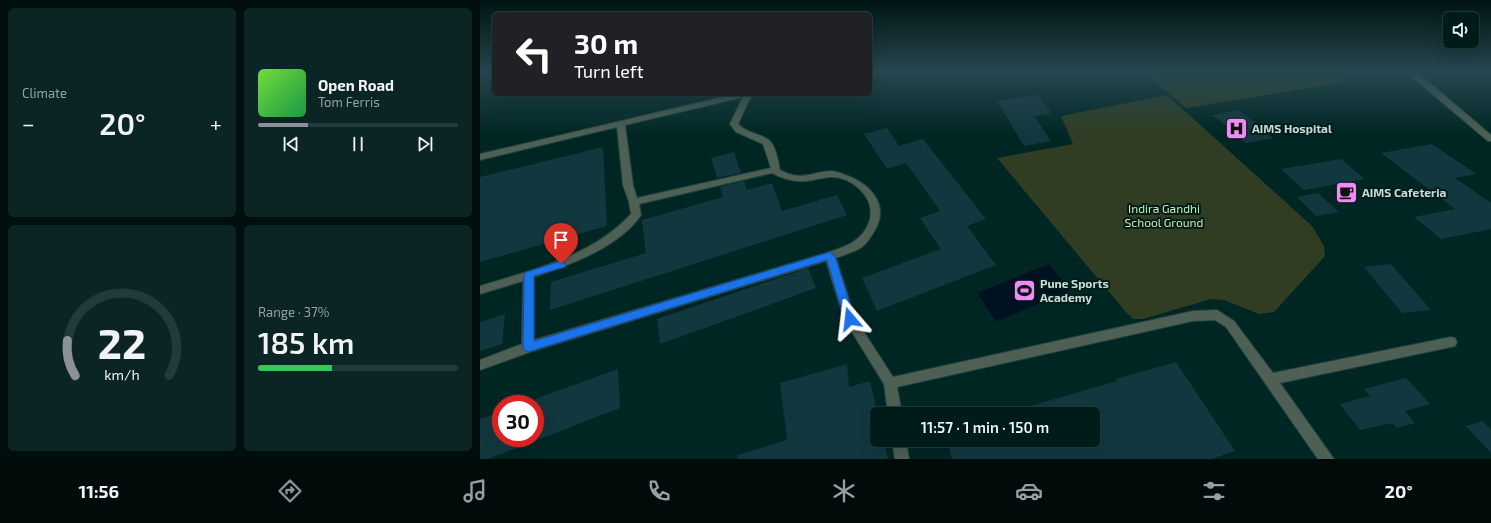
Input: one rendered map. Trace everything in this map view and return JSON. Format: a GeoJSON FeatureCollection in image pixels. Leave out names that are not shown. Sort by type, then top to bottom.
{"type":"FeatureCollection","features":[{"type":"Feature","properties":{"kind":"street"},"geometry":{"type":"LineString","coordinates":[[1436,92],[1491,139]]}},
{"type":"Feature","properties":{"kind":"street"},"geometry":{"type":"LineString","coordinates":[[480,157],[737,96]]}},
{"type":"Feature","properties":{"kind":"street"},"geometry":{"type":"LineString","coordinates":[[747,96],[734,124],[739,130],[766,142],[771,153],[776,172]]}},
{"type":"Feature","properties":{"kind":"street"},"geometry":{"type":"LineString","coordinates":[[480,290],[561,264],[594,249],[618,233],[636,215],[634,202],[628,185],[621,124]]}},
{"type":"Feature","properties":{"kind":"street"},"geometry":{"type":"LineString","coordinates":[[480,365],[528,347],[830,256],[855,246],[870,231],[876,220],[876,204],[866,190],[850,178],[831,174],[803,180],[785,177],[774,170],[634,202]]}},
{"type":"Feature","properties":{"kind":"street"},"geometry":{"type":"LineString","coordinates":[[830,256],[850,319],[890,383],[894,407]]}},
{"type":"Feature","properties":{"kind":"street"},"geometry":{"type":"LineString","coordinates":[[528,347],[529,274]]}},
{"type":"Feature","properties":{"kind":"street"},"geometry":{"type":"LineString","coordinates":[[890,383],[1193,316],[1217,315],[1230,324],[1327,459]]}},
{"type":"Feature","properties":{"kind":"street"},"geometry":{"type":"LineString","coordinates":[[1270,379],[1451,342]]}},
{"type":"Feature","properties":{"kind":"street"},"geometry":{"type":"LineString","coordinates":[[900,447],[902,459]]}},
{"type":"Feature","properties":{"kind":"green space"},"geometry":{"type":"Polygon","coordinates":[[[1168,92],[1281,92],[1186,108],[1168,92]]]}},
{"type":"Feature","properties":{"kind":"green space","name":"Indira Gandhi School Ground"},"geometry":{"type":"Polygon","coordinates":[[[1167,95],[1312,226],[1324,246],[1325,256],[1274,312],[1259,314],[1224,300],[1211,299],[1143,319],[1133,319],[997,158],[1073,144],[1061,116],[1167,95]]]}},
{"type":"Feature","properties":{"kind":"water","name":"Pune Sports Academy"},"geometry":{"type":"Polygon","coordinates":[[[1049,264],[1070,290],[996,322],[977,293],[1049,264]]]}},
{"type":"Feature","properties":{"kind":"building"},"geometry":{"type":"Polygon","coordinates":[[[1038,95],[1051,113],[1034,116],[1051,141],[1024,146],[997,101],[1038,95]]]}},
{"type":"Feature","properties":{"kind":"building"},"geometry":{"type":"Polygon","coordinates":[[[1239,110],[1273,138],[1246,143],[1213,115],[1239,110]]]}},
{"type":"Feature","properties":{"kind":"building"},"geometry":{"type":"Polygon","coordinates":[[[887,128],[899,146],[923,139],[986,219],[967,226],[996,265],[877,311],[862,278],[941,249],[920,218],[940,211],[906,163],[887,169],[864,134],[887,128]]]}},
{"type":"Feature","properties":{"kind":"building"},"geometry":{"type":"Polygon","coordinates":[[[1432,144],[1476,174],[1455,178],[1491,203],[1491,229],[1441,239],[1414,217],[1455,209],[1381,153],[1432,144]]]}},
{"type":"Feature","properties":{"kind":"building"},"geometry":{"type":"Polygon","coordinates":[[[603,147],[607,226],[480,262],[480,177],[603,147]]]}},
{"type":"Feature","properties":{"kind":"building"},"geometry":{"type":"Polygon","coordinates":[[[734,152],[741,173],[717,178],[711,158],[734,152]]]}},
{"type":"Feature","properties":{"kind":"building"},"geometry":{"type":"Polygon","coordinates":[[[1341,159],[1365,179],[1304,190],[1281,169],[1341,159]]]}},
{"type":"Feature","properties":{"kind":"building"},"geometry":{"type":"Polygon","coordinates":[[[744,181],[747,190],[772,183],[782,211],[837,195],[847,215],[550,310],[551,282],[646,253],[642,220],[723,197],[720,187],[744,181]]]}},
{"type":"Feature","properties":{"kind":"building"},"geometry":{"type":"Polygon","coordinates":[[[1318,193],[1339,212],[1316,216],[1297,197],[1318,193]]]}},
{"type":"Feature","properties":{"kind":"building"},"geometry":{"type":"Polygon","coordinates":[[[1391,264],[1431,310],[1402,313],[1364,267],[1391,264]]]}},
{"type":"Feature","properties":{"kind":"building"},"geometry":{"type":"Polygon","coordinates":[[[808,268],[816,288],[660,344],[657,319],[808,268]]]}},
{"type":"Feature","properties":{"kind":"building"},"geometry":{"type":"Polygon","coordinates":[[[505,314],[502,344],[480,351],[480,322],[505,314]]]}},
{"type":"Feature","properties":{"kind":"building"},"geometry":{"type":"Polygon","coordinates":[[[1176,362],[1235,451],[1212,459],[952,459],[949,447],[1100,447],[1100,407],[1027,407],[1117,381],[1116,379],[1176,362]]]}},
{"type":"Feature","properties":{"kind":"building"},"geometry":{"type":"Polygon","coordinates":[[[847,364],[849,387],[870,381],[876,407],[870,407],[870,447],[885,447],[888,459],[738,459],[737,455],[787,440],[780,383],[847,364]]]}},
{"type":"Feature","properties":{"kind":"building"},"geometry":{"type":"Polygon","coordinates":[[[618,369],[620,408],[544,437],[544,396],[618,369]]]}},
{"type":"Feature","properties":{"kind":"building"},"geometry":{"type":"Polygon","coordinates":[[[1406,378],[1430,404],[1405,411],[1415,423],[1397,428],[1393,423],[1360,430],[1340,404],[1370,396],[1364,389],[1406,378]]]}},
{"type":"Feature","properties":{"kind":"building"},"geometry":{"type":"Polygon","coordinates":[[[492,415],[492,447],[519,447],[488,459],[480,459],[480,419],[492,415]]]}},
{"type":"Feature","properties":{"kind":"building"},"geometry":{"type":"Polygon","coordinates":[[[1483,421],[1491,430],[1491,453],[1466,426],[1483,421]]]}},
{"type":"Feature","properties":{"kind":"place","name":"AIMS Hospital"},"geometry":{"type":"Point","coordinates":[1237,129]}},
{"type":"Feature","properties":{"kind":"place","name":"AIMS Cafeteria"},"geometry":{"type":"Point","coordinates":[1347,193]}},
{"type":"Feature","properties":{"kind":"place","name":"Pune Sports Academy"},"geometry":{"type":"Point","coordinates":[1024,291]}},
{"type":"Feature","properties":{"kind":"route"},"geometry":{"type":"LineString","coordinates":[[561,264],[529,274],[528,347],[830,256],[850,319]]}}]}
